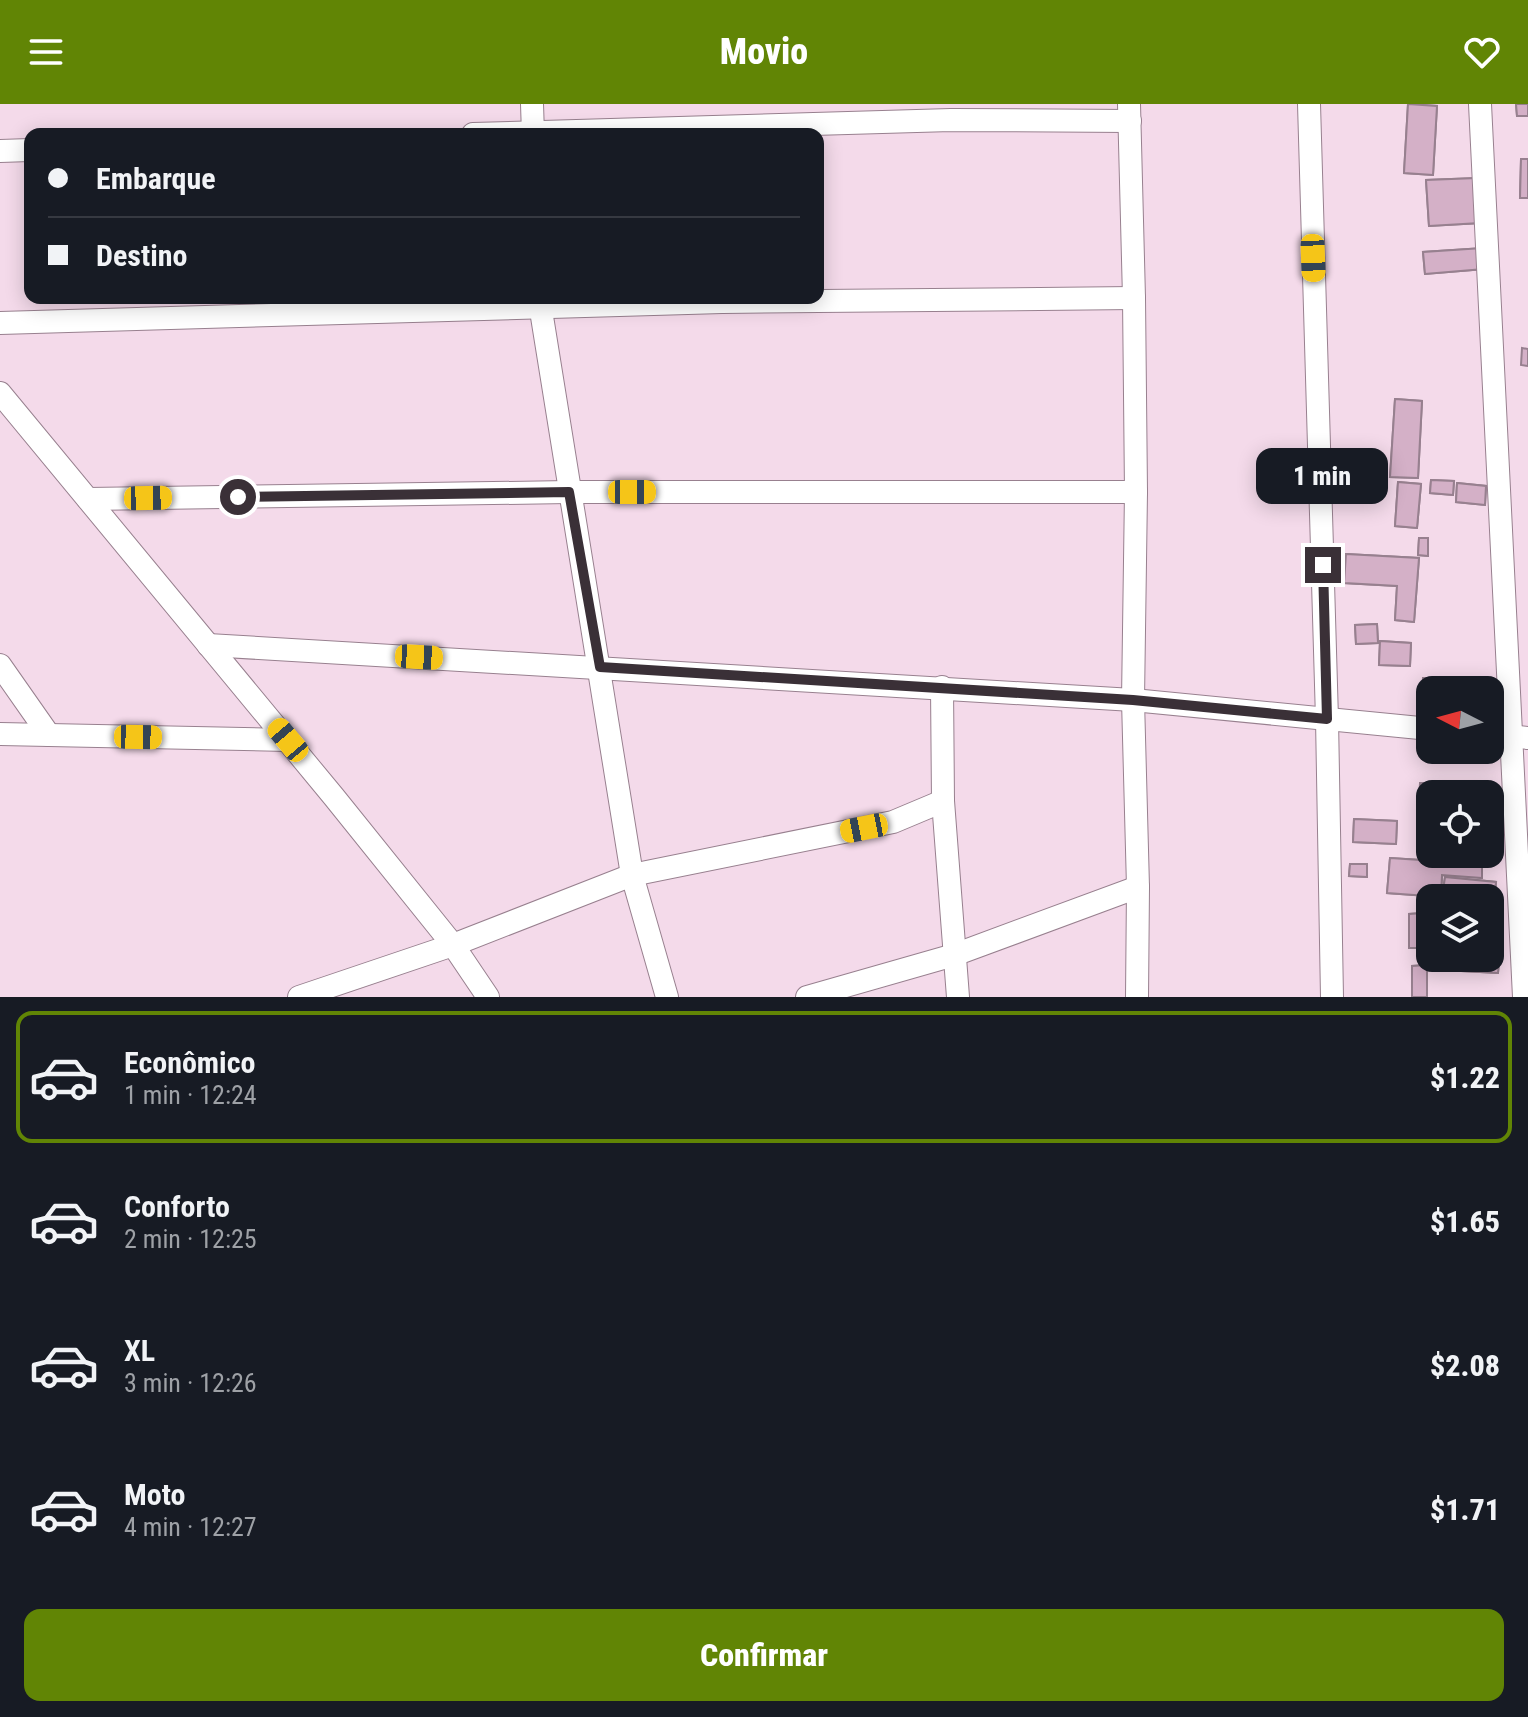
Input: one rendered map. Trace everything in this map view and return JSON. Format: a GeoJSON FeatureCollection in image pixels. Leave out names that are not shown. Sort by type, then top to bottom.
{"type":"FeatureCollection","features":[{"type":"Feature","properties":{"kind":"street"},"geometry":{"type":"LineString","coordinates":[[532,104],[533,128]]}},
{"type":"Feature","properties":{"kind":"street"},"geometry":{"type":"LineString","coordinates":[[1309,104],[1332,997]]}},
{"type":"Feature","properties":{"kind":"street"},"geometry":{"type":"LineString","coordinates":[[1480,104],[1524,997]]}},
{"type":"Feature","properties":{"kind":"street"},"geometry":{"type":"LineString","coordinates":[[694,128],[1129,112],[1136,492],[1133,700],[1138,887],[1137,997]]}},
{"type":"Feature","properties":{"kind":"street"},"geometry":{"type":"LineString","coordinates":[[0,151],[24,150]]}},
{"type":"Feature","properties":{"kind":"street"},"geometry":{"type":"LineString","coordinates":[[824,301],[1134,298]]}},
{"type":"Feature","properties":{"kind":"street"},"geometry":{"type":"LineString","coordinates":[[0,323],[512,304]]}},
{"type":"Feature","properties":{"kind":"street"},"geometry":{"type":"LineString","coordinates":[[539,304],[632,875],[667,997]]}},
{"type":"Feature","properties":{"kind":"street"},"geometry":{"type":"LineString","coordinates":[[0,393],[288,740],[453,945],[488,997]]}},
{"type":"Feature","properties":{"kind":"street"},"geometry":{"type":"LineString","coordinates":[[88,499],[569,492],[1136,492]]}},
{"type":"Feature","properties":{"kind":"street"},"geometry":{"type":"LineString","coordinates":[[208,645],[1133,700],[1416,728]]}},
{"type":"Feature","properties":{"kind":"street"},"geometry":{"type":"LineString","coordinates":[[0,665],[49,735]]}},
{"type":"Feature","properties":{"kind":"street"},"geometry":{"type":"LineString","coordinates":[[942,687],[943,801],[958,997]]}},
{"type":"Feature","properties":{"kind":"street"},"geometry":{"type":"LineString","coordinates":[[0,734],[288,740]]}},
{"type":"Feature","properties":{"kind":"street"},"geometry":{"type":"LineString","coordinates":[[299,997],[453,945],[632,875],[893,822],[943,801]]}},
{"type":"Feature","properties":{"kind":"street"},"geometry":{"type":"LineString","coordinates":[[807,997],[954,955],[1138,887]]}},
{"type":"Feature","properties":{"kind":"building"},"geometry":{"type":"Polygon","coordinates":[[[1408,104],[1437,106],[1433,175],[1404,173],[1408,104]]]}},
{"type":"Feature","properties":{"kind":"building"},"geometry":{"type":"Polygon","coordinates":[[[1408,104],[1437,106],[1433,175],[1404,173],[1408,104]]]}},
{"type":"Feature","properties":{"kind":"building"},"geometry":{"type":"Polygon","coordinates":[[[1516,104],[1528,104],[1528,116],[1517,116],[1516,104]]]}},
{"type":"Feature","properties":{"kind":"building"},"geometry":{"type":"Polygon","coordinates":[[[1516,104],[1528,104],[1528,116],[1517,116],[1516,104]]]}},
{"type":"Feature","properties":{"kind":"building"},"geometry":{"type":"Polygon","coordinates":[[[1521,159],[1528,159],[1528,198],[1520,198],[1521,159]]]}},
{"type":"Feature","properties":{"kind":"building"},"geometry":{"type":"Polygon","coordinates":[[[1521,159],[1528,159],[1528,198],[1520,198],[1521,159]]]}},
{"type":"Feature","properties":{"kind":"building"},"geometry":{"type":"Polygon","coordinates":[[[1477,178],[1480,223],[1429,226],[1426,180],[1477,178]]]}},
{"type":"Feature","properties":{"kind":"building"},"geometry":{"type":"Polygon","coordinates":[[[1477,178],[1480,223],[1429,226],[1426,180],[1477,178]]]}},
{"type":"Feature","properties":{"kind":"building"},"geometry":{"type":"Polygon","coordinates":[[[1483,248],[1484,269],[1425,274],[1423,252],[1483,248]]]}},
{"type":"Feature","properties":{"kind":"building"},"geometry":{"type":"Polygon","coordinates":[[[1483,248],[1484,269],[1425,274],[1423,252],[1483,248]]]}},
{"type":"Feature","properties":{"kind":"building"},"geometry":{"type":"Polygon","coordinates":[[[1522,348],[1528,349],[1528,366],[1521,365],[1522,348]]]}},
{"type":"Feature","properties":{"kind":"building"},"geometry":{"type":"Polygon","coordinates":[[[1395,399],[1422,401],[1418,478],[1390,477],[1395,399]]]}},
{"type":"Feature","properties":{"kind":"building"},"geometry":{"type":"Polygon","coordinates":[[[1395,399],[1422,401],[1418,478],[1390,477],[1395,399]]]}},
{"type":"Feature","properties":{"kind":"building"},"geometry":{"type":"Polygon","coordinates":[[[1431,480],[1454,481],[1453,495],[1430,493],[1431,480]]]}},
{"type":"Feature","properties":{"kind":"building"},"geometry":{"type":"Polygon","coordinates":[[[1431,480],[1454,481],[1453,495],[1430,493],[1431,480]]]}},
{"type":"Feature","properties":{"kind":"building"},"geometry":{"type":"Polygon","coordinates":[[[1398,482],[1421,484],[1417,528],[1395,526],[1398,482]]]}},
{"type":"Feature","properties":{"kind":"building"},"geometry":{"type":"Polygon","coordinates":[[[1398,482],[1421,484],[1417,528],[1395,526],[1398,482]]]}},
{"type":"Feature","properties":{"kind":"building"},"geometry":{"type":"Polygon","coordinates":[[[1457,483],[1486,486],[1485,505],[1456,502],[1457,483]]]}},
{"type":"Feature","properties":{"kind":"building"},"geometry":{"type":"Polygon","coordinates":[[[1457,483],[1486,486],[1485,505],[1456,502],[1457,483]]]}},
{"type":"Feature","properties":{"kind":"building"},"geometry":{"type":"Polygon","coordinates":[[[1419,538],[1428,538],[1428,556],[1418,555],[1419,538]]]}},
{"type":"Feature","properties":{"kind":"building"},"geometry":{"type":"Polygon","coordinates":[[[1419,538],[1428,538],[1428,556],[1418,555],[1419,538]]]}},
{"type":"Feature","properties":{"kind":"building"},"geometry":{"type":"Polygon","coordinates":[[[1346,554],[1419,558],[1414,622],[1395,620],[1397,586],[1344,583],[1346,554]]]}},
{"type":"Feature","properties":{"kind":"building"},"geometry":{"type":"Polygon","coordinates":[[[1346,554],[1419,558],[1414,622],[1395,620],[1397,586],[1344,583],[1346,554]]]}},
{"type":"Feature","properties":{"kind":"building"},"geometry":{"type":"Polygon","coordinates":[[[1377,624],[1378,643],[1356,644],[1355,625],[1377,624]]]}},
{"type":"Feature","properties":{"kind":"building"},"geometry":{"type":"Polygon","coordinates":[[[1377,624],[1378,643],[1356,644],[1355,625],[1377,624]]]}},
{"type":"Feature","properties":{"kind":"building"},"geometry":{"type":"Polygon","coordinates":[[[1380,641],[1411,643],[1410,666],[1379,665],[1380,641]]]}},
{"type":"Feature","properties":{"kind":"building"},"geometry":{"type":"Polygon","coordinates":[[[1380,641],[1411,643],[1410,666],[1379,665],[1380,641]]]}},
{"type":"Feature","properties":{"kind":"building"},"geometry":{"type":"Polygon","coordinates":[[[1354,819],[1397,821],[1396,844],[1353,842],[1354,819]]]}},
{"type":"Feature","properties":{"kind":"building"},"geometry":{"type":"Polygon","coordinates":[[[1354,819],[1397,821],[1396,844],[1353,842],[1354,819]]]}},
{"type":"Feature","properties":{"kind":"building"},"geometry":{"type":"Polygon","coordinates":[[[1390,858],[1416,860],[1416,868],[1482,868],[1482,878],[1442,875],[1442,884],[1416,884],[1416,895],[1387,893],[1390,858]]]}},
{"type":"Feature","properties":{"kind":"building"},"geometry":{"type":"Polygon","coordinates":[[[1390,858],[1416,860],[1416,868],[1482,868],[1482,878],[1442,875],[1442,884],[1416,884],[1416,895],[1387,893],[1390,858]]]}},
{"type":"Feature","properties":{"kind":"building"},"geometry":{"type":"Polygon","coordinates":[[[1350,864],[1367,864],[1367,877],[1349,876],[1350,864]]]}},
{"type":"Feature","properties":{"kind":"building"},"geometry":{"type":"Polygon","coordinates":[[[1350,864],[1367,864],[1367,877],[1349,876],[1350,864]]]}},
{"type":"Feature","properties":{"kind":"building"},"geometry":{"type":"Polygon","coordinates":[[[1445,877],[1496,882],[1496,884],[1444,884],[1445,877]]]}},
{"type":"Feature","properties":{"kind":"building"},"geometry":{"type":"Polygon","coordinates":[[[1445,877],[1496,882],[1496,884],[1444,884],[1445,877]]]}},
{"type":"Feature","properties":{"kind":"building"},"geometry":{"type":"Polygon","coordinates":[[[1409,914],[1416,914],[1416,948],[1409,948],[1409,914]]]}},
{"type":"Feature","properties":{"kind":"building"},"geometry":{"type":"Polygon","coordinates":[[[1409,914],[1416,914],[1416,948],[1409,948],[1409,914]]]}},
{"type":"Feature","properties":{"kind":"building"},"geometry":{"type":"Polygon","coordinates":[[[1412,966],[1416,966],[1416,972],[1427,972],[1427,997],[1412,997],[1412,966]]]}},
{"type":"Feature","properties":{"kind":"building"},"geometry":{"type":"Polygon","coordinates":[[[1412,966],[1416,966],[1416,972],[1427,972],[1427,997],[1412,997],[1412,966]]]}},
{"type":"Feature","properties":{"kind":"route"},"geometry":{"type":"LineString","coordinates":[[238,497],[569,492],[600,667],[1133,700],[1327,719],[1323,565]]}}]}
